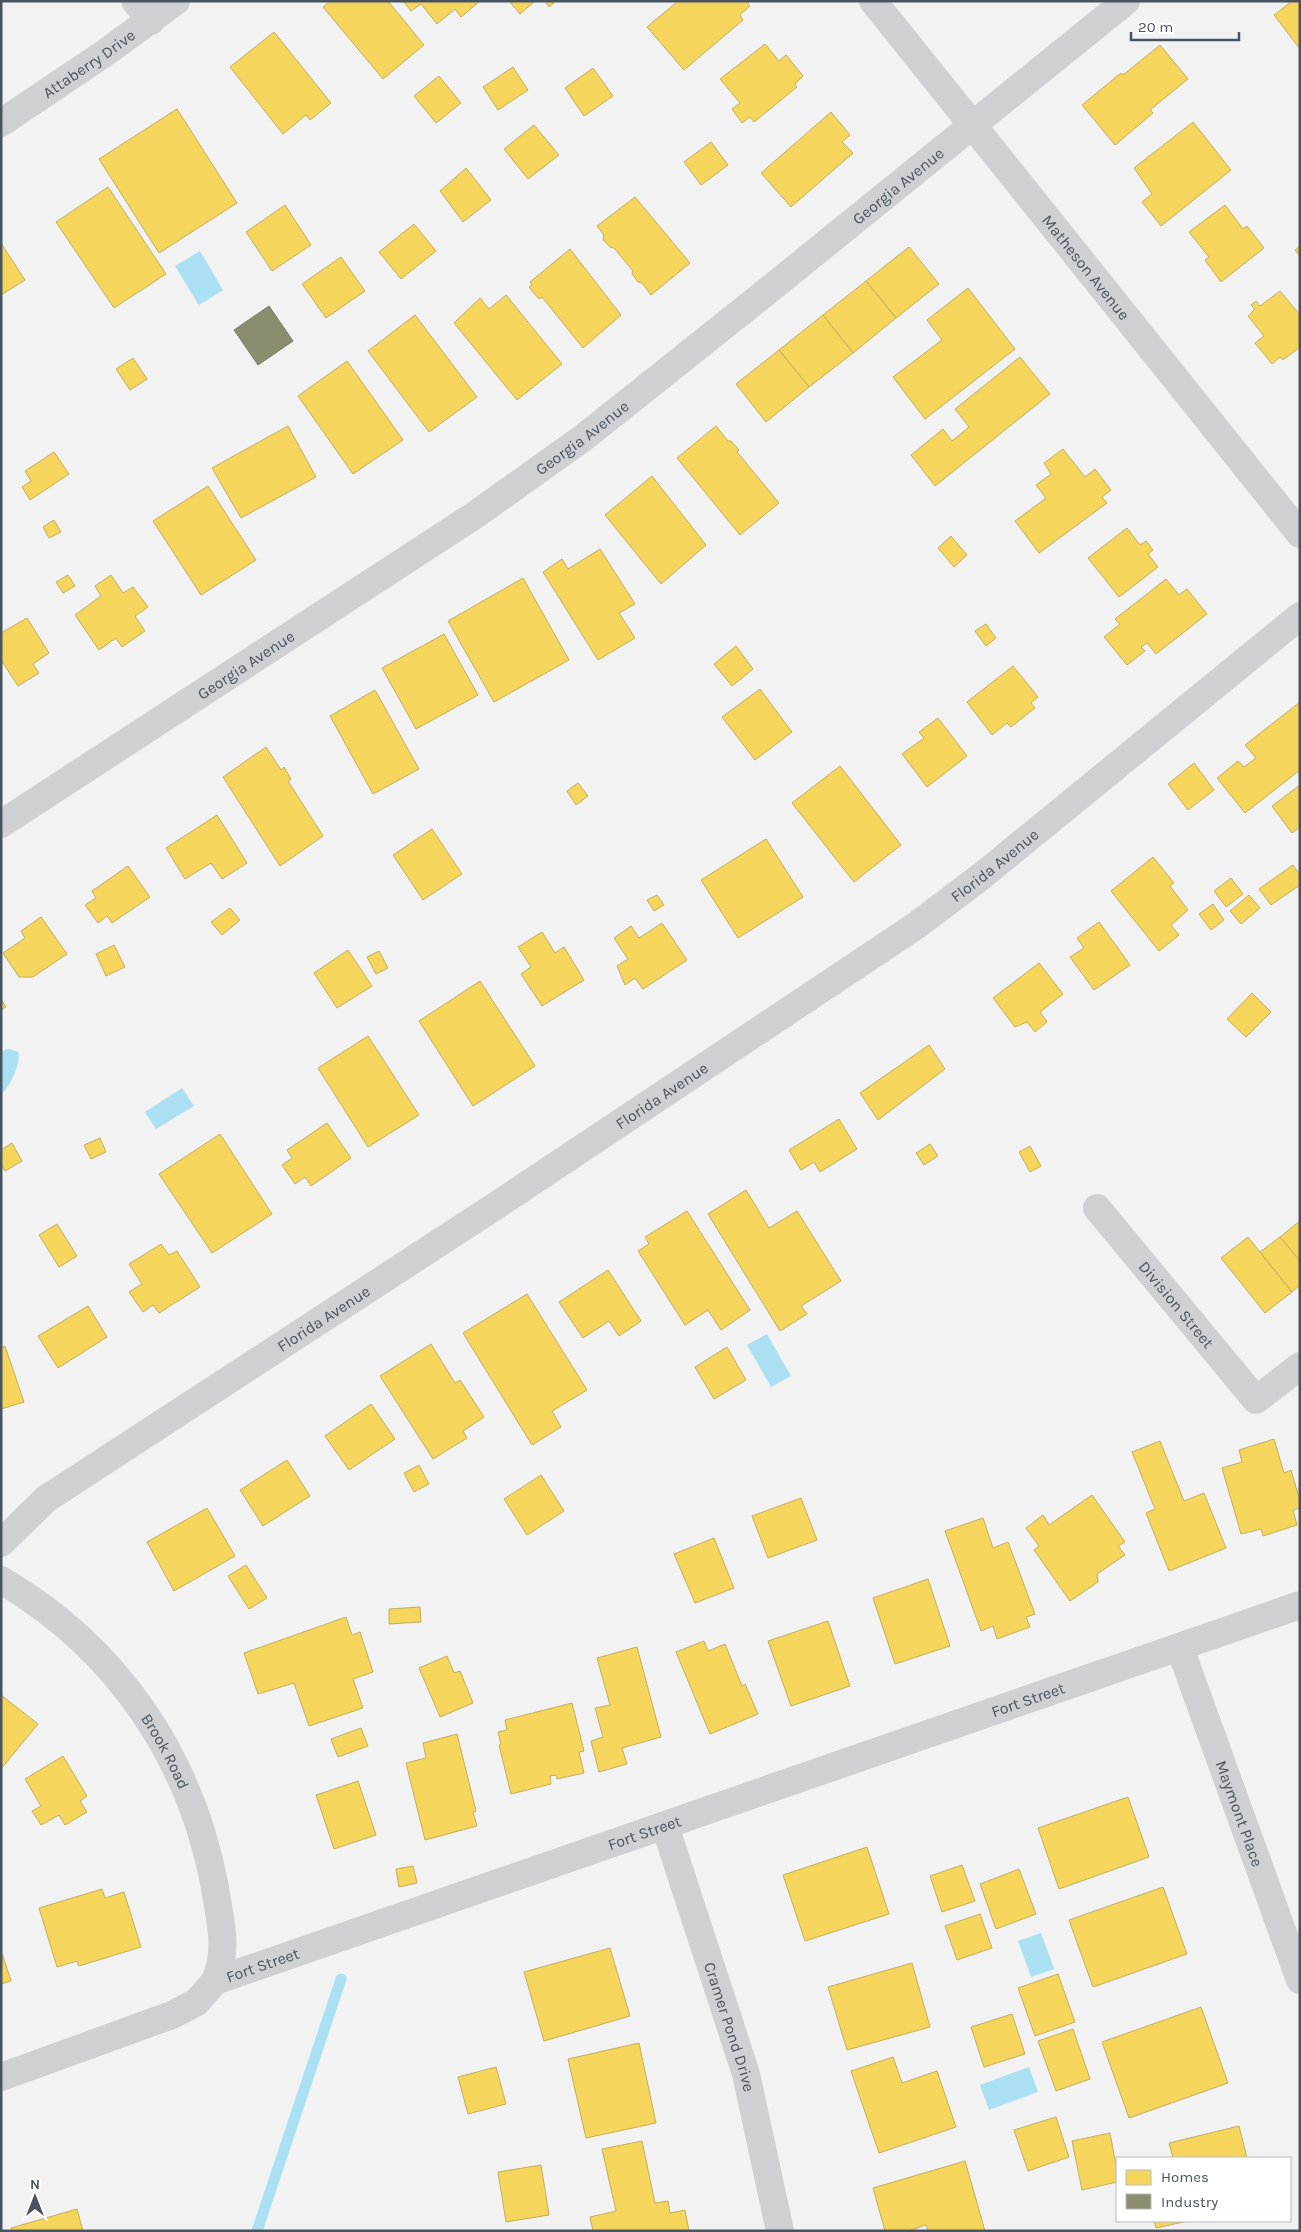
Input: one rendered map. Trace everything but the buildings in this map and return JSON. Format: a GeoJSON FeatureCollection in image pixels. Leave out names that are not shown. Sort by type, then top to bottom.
{"type":"FeatureCollection","features":[{"type":"Feature","properties":{"kind":"street","name":"Attaberry Drive"},"geometry":{"type":"LineString","coordinates":[[1,123],[143,11],[176,1]]}},
{"type":"Feature","properties":{"kind":"street","name":"Matheson Avenue"},"geometry":{"type":"LineString","coordinates":[[873,1],[1300,534]]}},
{"type":"Feature","properties":{"kind":"street","name":"Georgia Avenue"},"geometry":{"type":"LineString","coordinates":[[1,824],[475,516],[583,438],[1126,1]]}},
{"type":"Feature","properties":{"kind":"street","name":"Florida Avenue"},"geometry":{"type":"LineString","coordinates":[[1,1543],[46,1499],[498,1205],[917,925],[983,875],[1300,616]]}},
{"type":"Feature","properties":{"kind":"street","name":"Division Street"},"geometry":{"type":"LineString","coordinates":[[1097,1208],[1256,1400],[1300,1366]]}},
{"type":"Feature","properties":{"kind":"street","name":"Brook Road"},"geometry":{"type":"LineString","coordinates":[[1,1580],[23,1592],[73,1631],[97,1654],[140,1706],[168,1750],[196,1813],[211,1870],[224,1942],[220,1969],[215,1981]]}},
{"type":"Feature","properties":{"kind":"street","name":"Fort Street"},"geometry":{"type":"LineString","coordinates":[[1,2077],[172,2015],[197,2002],[215,1981],[1300,1605]]}},
{"type":"Feature","properties":{"kind":"street","name":"Maymont Place"},"geometry":{"type":"LineString","coordinates":[[1180,1648],[1299,1977]]}},
{"type":"Feature","properties":{"kind":"street","name":"Cramer Pond Drive"},"geometry":{"type":"LineString","coordinates":[[665,1826],[746,2074],[780,2231]]}},
{"type":"Feature","properties":{"kind":"water"},"geometry":{"type":"Polygon","coordinates":[[[200,251],[223,290],[199,305],[175,266],[200,251]]]}},
{"type":"Feature","properties":{"kind":"water"},"geometry":{"type":"Polygon","coordinates":[[[9,1049],[18,1052],[18,1062],[11,1081],[1,1095],[1,1054],[4,1050],[9,1049]]]}},
{"type":"Feature","properties":{"kind":"water"},"geometry":{"type":"Polygon","coordinates":[[[182,1088],[194,1106],[156,1129],[145,1112],[182,1088]]]}},
{"type":"Feature","properties":{"kind":"water"},"geometry":{"type":"Polygon","coordinates":[[[767,1334],[791,1376],[771,1387],[747,1345],[767,1334]]]}},
{"type":"Feature","properties":{"kind":"water"},"geometry":{"type":"Polygon","coordinates":[[[1041,1933],[1054,1969],[1031,1977],[1018,1941],[1041,1933]]]}},
{"type":"Feature","properties":{"kind":"water"},"geometry":{"type":"Polygon","coordinates":[[[1029,2067],[1038,2092],[989,2110],[980,2085],[1029,2067]]]}},
{"type":"Feature","properties":{"kind":"waterway"},"geometry":{"type":"LineString","coordinates":[[257,2231],[341,1979]]}}]}
